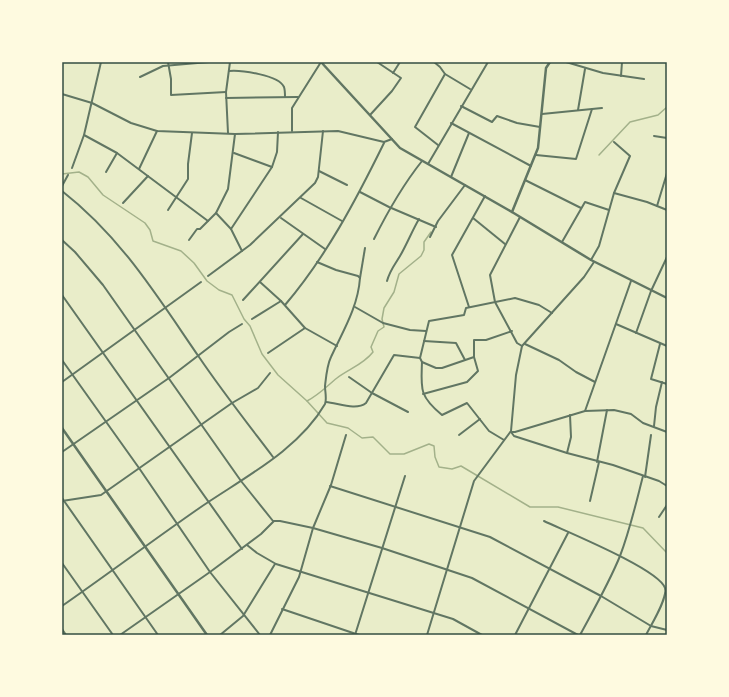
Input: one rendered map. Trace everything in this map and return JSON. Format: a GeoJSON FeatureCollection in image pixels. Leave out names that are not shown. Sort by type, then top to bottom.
{"type":"FeatureCollection","features":[{"type":"Feature","properties":{"kind":"street"},"geometry":{"type":"LineString","coordinates":[[72,168],[84,135],[101,62]]}},
{"type":"Feature","properties":{"kind":"street"},"geometry":{"type":"LineString","coordinates":[[168,62],[172,79],[171,95],[226,92]]}},
{"type":"Feature","properties":{"kind":"street"},"geometry":{"type":"LineString","coordinates":[[140,77],[169,65],[209,62]]}},
{"type":"Feature","properties":{"kind":"street"},"geometry":{"type":"LineString","coordinates":[[228,134],[226,92],[230,62]]}},
{"type":"Feature","properties":{"kind":"street"},"geometry":{"type":"LineString","coordinates":[[292,131],[292,108],[321,62],[400,148],[485,196],[593,261],[667,298]]}},
{"type":"Feature","properties":{"kind":"street"},"geometry":{"type":"LineString","coordinates":[[370,115],[392,91],[401,78],[377,62]]}},
{"type":"Feature","properties":{"kind":"street"},"geometry":{"type":"LineString","coordinates":[[392,73],[400,62]]}},
{"type":"Feature","properties":{"kind":"street"},"geometry":{"type":"LineString","coordinates":[[434,62],[445,74],[470,89]]}},
{"type":"Feature","properties":{"kind":"street"},"geometry":{"type":"LineString","coordinates":[[428,164],[470,89],[488,62]]}},
{"type":"Feature","properties":{"kind":"street"},"geometry":{"type":"LineString","coordinates":[[512,212],[536,155],[541,127],[546,68],[550,62]]}},
{"type":"Feature","properties":{"kind":"street"},"geometry":{"type":"LineString","coordinates":[[566,62],[585,69],[644,79]]}},
{"type":"Feature","properties":{"kind":"street"},"geometry":{"type":"LineString","coordinates":[[621,76],[622,62]]}},
{"type":"Feature","properties":{"kind":"street"},"geometry":{"type":"LineString","coordinates":[[578,110],[585,69]]}},
{"type":"Feature","properties":{"kind":"street"},"geometry":{"type":"LineString","coordinates":[[229,71],[244,70],[266,76],[281,84],[284,88],[285,97]]}},
{"type":"Feature","properties":{"kind":"street"},"geometry":{"type":"LineString","coordinates":[[438,145],[415,127],[445,74]]}},
{"type":"Feature","properties":{"kind":"street"},"geometry":{"type":"LineString","coordinates":[[62,94],[92,103],[131,123],[157,131],[228,134],[292,131],[338,131],[384,142],[392,139]]}},
{"type":"Feature","properties":{"kind":"street"},"geometry":{"type":"LineString","coordinates":[[226,98],[298,97]]}},
{"type":"Feature","properties":{"kind":"street"},"geometry":{"type":"LineString","coordinates":[[461,106],[492,122],[497,116],[517,123],[541,127]]}},
{"type":"Feature","properties":{"kind":"street"},"geometry":{"type":"LineString","coordinates":[[542,114],[602,108]]}},
{"type":"Feature","properties":{"kind":"street"},"geometry":{"type":"LineString","coordinates":[[536,155],[576,159],[592,109]]}},
{"type":"Feature","properties":{"kind":"street"},"geometry":{"type":"LineString","coordinates":[[451,123],[532,166]]}},
{"type":"Feature","properties":{"kind":"street"},"geometry":{"type":"LineString","coordinates":[[139,169],[157,131]]}},
{"type":"Feature","properties":{"kind":"street"},"geometry":{"type":"LineString","coordinates":[[208,276],[242,251],[281,218],[315,183],[319,171],[323,131]]}},
{"type":"Feature","properties":{"kind":"street"},"geometry":{"type":"LineString","coordinates":[[231,229],[272,167],[276,152],[278,132]]}},
{"type":"Feature","properties":{"kind":"street"},"geometry":{"type":"LineString","coordinates":[[168,210],[188,179],[188,164],[192,133]]}},
{"type":"Feature","properties":{"kind":"street"},"geometry":{"type":"LineString","coordinates":[[451,177],[469,133]]}},
{"type":"Feature","properties":{"kind":"street"},"geometry":{"type":"LineString","coordinates":[[188,240],[197,229],[200,229],[216,213],[228,189],[234,153],[235,134]]}},
{"type":"Feature","properties":{"kind":"street"},"geometry":{"type":"LineString","coordinates":[[84,135],[117,153],[177,196],[208,221]]}},
{"type":"Feature","properties":{"kind":"street"},"geometry":{"type":"LineString","coordinates":[[654,136],[667,138]]}},
{"type":"Feature","properties":{"kind":"street"},"geometry":{"type":"LineString","coordinates":[[285,305],[317,262],[360,192],[384,142]]}},
{"type":"Feature","properties":{"kind":"street"},"geometry":{"type":"LineString","coordinates":[[427,635],[476,476],[511,431],[514,389],[522,346],[552,313],[593,261],[599,246],[614,193],[630,156],[614,142]]}},
{"type":"Feature","properties":{"kind":"street"},"geometry":{"type":"LineString","coordinates":[[106,172],[117,153]]}},
{"type":"Feature","properties":{"kind":"street"},"geometry":{"type":"LineString","coordinates":[[234,153],[272,167]]}},
{"type":"Feature","properties":{"kind":"street"},"geometry":{"type":"LineString","coordinates":[[374,239],[389,207],[422,161]]}},
{"type":"Feature","properties":{"kind":"street"},"geometry":{"type":"LineString","coordinates":[[319,171],[347,185]]}},
{"type":"Feature","properties":{"kind":"street"},"geometry":{"type":"LineString","coordinates":[[657,206],[667,173]]}},
{"type":"Feature","properties":{"kind":"street"},"geometry":{"type":"LineString","coordinates":[[62,186],[68,175]]}},
{"type":"Feature","properties":{"kind":"street"},"geometry":{"type":"LineString","coordinates":[[123,203],[148,176]]}},
{"type":"Feature","properties":{"kind":"street"},"geometry":{"type":"LineString","coordinates":[[525,180],[581,208]]}},
{"type":"Feature","properties":{"kind":"street"},"geometry":{"type":"LineString","coordinates":[[430,237],[465,185]]}},
{"type":"Feature","properties":{"kind":"street"},"geometry":{"type":"LineString","coordinates":[[62,191],[101,224],[137,267],[167,308],[199,357],[273,457]]}},
{"type":"Feature","properties":{"kind":"street"},"geometry":{"type":"LineString","coordinates":[[360,192],[389,207],[436,227]]}},
{"type":"Feature","properties":{"kind":"street"},"geometry":{"type":"LineString","coordinates":[[614,193],[667,210]]}},
{"type":"Feature","properties":{"kind":"street"},"geometry":{"type":"LineString","coordinates":[[469,307],[452,255],[485,196]]}},
{"type":"Feature","properties":{"kind":"street"},"geometry":{"type":"LineString","coordinates":[[301,198],[342,221]]}},
{"type":"Feature","properties":{"kind":"street"},"geometry":{"type":"LineString","coordinates":[[562,242],[585,202],[609,210]]}},
{"type":"Feature","properties":{"kind":"street"},"geometry":{"type":"LineString","coordinates":[[216,213],[231,229],[242,251]]}},
{"type":"Feature","properties":{"kind":"street"},"geometry":{"type":"LineString","coordinates":[[520,217],[490,272],[495,302],[517,342],[522,346]]}},
{"type":"Feature","properties":{"kind":"street"},"geometry":{"type":"LineString","coordinates":[[281,218],[325,249]]}},
{"type":"Feature","properties":{"kind":"street"},"geometry":{"type":"LineString","coordinates":[[473,218],[506,244]]}},
{"type":"Feature","properties":{"kind":"street"},"geometry":{"type":"LineString","coordinates":[[387,282],[390,269],[400,256],[410,233],[419,219]]}},
{"type":"Feature","properties":{"kind":"street"},"geometry":{"type":"LineString","coordinates":[[243,300],[303,234]]}},
{"type":"Feature","properties":{"kind":"street"},"geometry":{"type":"LineString","coordinates":[[62,240],[75,252],[103,285],[201,425],[269,518],[274,521],[313,528],[382,548],[472,578],[579,635],[601,596],[620,556],[631,525],[644,476],[651,435]]}},
{"type":"Feature","properties":{"kind":"street"},"geometry":{"type":"LineString","coordinates":[[62,606],[177,524],[241,481],[306,430],[326,402],[327,372],[330,358],[355,307],[366,248]]}},
{"type":"Feature","properties":{"kind":"street"},"geometry":{"type":"LineString","coordinates":[[636,333],[651,290],[667,256]]}},
{"type":"Feature","properties":{"kind":"street"},"geometry":{"type":"LineString","coordinates":[[317,262],[360,278]]}},
{"type":"Feature","properties":{"kind":"street"},"geometry":{"type":"LineString","coordinates":[[586,411],[631,281]]}},
{"type":"Feature","properties":{"kind":"street"},"geometry":{"type":"LineString","coordinates":[[62,382],[167,308],[201,282]]}},
{"type":"Feature","properties":{"kind":"street"},"geometry":{"type":"LineString","coordinates":[[260,282],[285,305],[305,328],[322,339],[337,346]]}},
{"type":"Feature","properties":{"kind":"street"},"geometry":{"type":"LineString","coordinates":[[62,295],[242,549]]}},
{"type":"Feature","properties":{"kind":"street"},"geometry":{"type":"LineString","coordinates":[[504,440],[489,431],[465,403],[442,415],[423,394],[422,362],[420,358],[429,321],[464,315],[466,308],[469,307],[519,298],[540,305],[552,313]]}},
{"type":"Feature","properties":{"kind":"street"},"geometry":{"type":"LineString","coordinates":[[252,319],[281,301]]}},
{"type":"Feature","properties":{"kind":"street"},"geometry":{"type":"LineString","coordinates":[[355,307],[383,323],[410,330],[426,331]]}},
{"type":"Feature","properties":{"kind":"street"},"geometry":{"type":"LineString","coordinates":[[62,452],[136,399],[199,357],[229,332],[242,324]]}},
{"type":"Feature","properties":{"kind":"street"},"geometry":{"type":"LineString","coordinates":[[616,324],[667,346]]}},
{"type":"Feature","properties":{"kind":"street"},"geometry":{"type":"LineString","coordinates":[[268,353],[305,328]]}},
{"type":"Feature","properties":{"kind":"street"},"geometry":{"type":"LineString","coordinates":[[423,394],[466,382],[478,371],[474,357],[474,340],[486,340],[512,331]]}},
{"type":"Feature","properties":{"kind":"street"},"geometry":{"type":"LineString","coordinates":[[424,341],[456,342],[465,360]]}},
{"type":"Feature","properties":{"kind":"street"},"geometry":{"type":"LineString","coordinates":[[524,344],[559,360],[576,372],[595,382]]}},
{"type":"Feature","properties":{"kind":"street"},"geometry":{"type":"LineString","coordinates":[[660,344],[651,379],[667,384]]}},
{"type":"Feature","properties":{"kind":"street"},"geometry":{"type":"LineString","coordinates":[[326,402],[355,407],[363,406],[394,355],[420,358]]}},
{"type":"Feature","properties":{"kind":"street"},"geometry":{"type":"LineString","coordinates":[[422,362],[436,368],[442,368],[474,357]]}},
{"type":"Feature","properties":{"kind":"street"},"geometry":{"type":"LineString","coordinates":[[62,360],[139,468],[210,572],[243,616],[260,635]]}},
{"type":"Feature","properties":{"kind":"street"},"geometry":{"type":"LineString","coordinates":[[63,501],[101,495],[106,492],[169,446],[232,403],[258,388],[270,373]]}},
{"type":"Feature","properties":{"kind":"street"},"geometry":{"type":"LineString","coordinates":[[349,377],[372,393],[408,412]]}},
{"type":"Feature","properties":{"kind":"street"},"geometry":{"type":"LineString","coordinates":[[654,426],[656,407],[662,382]]}},
{"type":"Feature","properties":{"kind":"street"},"geometry":{"type":"LineString","coordinates":[[511,431],[514,432],[586,411],[607,410],[631,414],[643,423],[667,432]]}},
{"type":"Feature","properties":{"kind":"street"},"geometry":{"type":"LineString","coordinates":[[590,501],[607,410]]}},
{"type":"Feature","properties":{"kind":"street"},"geometry":{"type":"LineString","coordinates":[[567,454],[571,437],[570,415]]}},
{"type":"Feature","properties":{"kind":"street"},"geometry":{"type":"LineString","coordinates":[[459,435],[480,419]]}},
{"type":"Feature","properties":{"kind":"street"},"geometry":{"type":"LineString","coordinates":[[62,428],[207,635]]}},
{"type":"Feature","properties":{"kind":"street"},"geometry":{"type":"LineString","coordinates":[[511,431],[514,436],[567,454],[613,465],[659,481],[667,486]]}},
{"type":"Feature","properties":{"kind":"street"},"geometry":{"type":"LineString","coordinates":[[270,635],[301,571],[313,528],[330,486],[346,435]]}},
{"type":"Feature","properties":{"kind":"street"},"geometry":{"type":"LineString","coordinates":[[355,634],[405,476]]}},
{"type":"Feature","properties":{"kind":"street"},"geometry":{"type":"LineString","coordinates":[[330,486],[490,537],[601,596],[651,626],[667,630]]}},
{"type":"Feature","properties":{"kind":"street"},"geometry":{"type":"LineString","coordinates":[[62,498],[158,635]]}},
{"type":"Feature","properties":{"kind":"street"},"geometry":{"type":"LineString","coordinates":[[659,517],[667,505]]}},
{"type":"Feature","properties":{"kind":"street"},"geometry":{"type":"LineString","coordinates":[[120,635],[242,549],[274,521]]}},
{"type":"Feature","properties":{"kind":"street"},"geometry":{"type":"LineString","coordinates":[[544,521],[620,556],[662,582],[665,589],[665,597],[646,635]]}},
{"type":"Feature","properties":{"kind":"street"},"geometry":{"type":"LineString","coordinates":[[515,635],[568,533]]}},
{"type":"Feature","properties":{"kind":"street"},"geometry":{"type":"LineString","coordinates":[[247,545],[257,553],[276,564],[434,612],[453,619],[482,635]]}},
{"type":"Feature","properties":{"kind":"street"},"geometry":{"type":"LineString","coordinates":[[62,563],[113,635]]}},
{"type":"Feature","properties":{"kind":"street"},"geometry":{"type":"LineString","coordinates":[[220,635],[243,616],[276,564]]}},
{"type":"Feature","properties":{"kind":"street"},"geometry":{"type":"LineString","coordinates":[[282,609],[358,635]]}},
{"type":"Feature","properties":{"kind":"street"},"geometry":{"type":"LineString","coordinates":[[62,629],[66,635]]}},
{"type":"Feature","properties":{"kind":"waterway"},"geometry":{"type":"LineString","coordinates":[[599,155],[630,122],[658,115],[667,107]]}},
{"type":"Feature","properties":{"kind":"waterway"},"geometry":{"type":"LineString","coordinates":[[62,174],[79,172],[88,177],[103,195],[145,223],[150,230],[153,241],[181,251],[194,263],[207,281],[219,290],[232,295],[244,319],[250,326],[262,354],[278,375],[307,401],[327,423],[348,428],[362,438],[373,437],[390,454],[404,454],[429,444],[434,446],[435,457],[439,467],[452,469],[461,466],[530,507],[558,507],[643,528],[667,553]]}},
{"type":"Feature","properties":{"kind":"waterway"},"geometry":{"type":"LineString","coordinates":[[307,401],[337,378],[361,363],[373,352],[371,347],[378,331],[384,327],[382,319],[384,308],[394,292],[399,274],[421,256],[424,250],[424,242],[431,232]]}}]}
